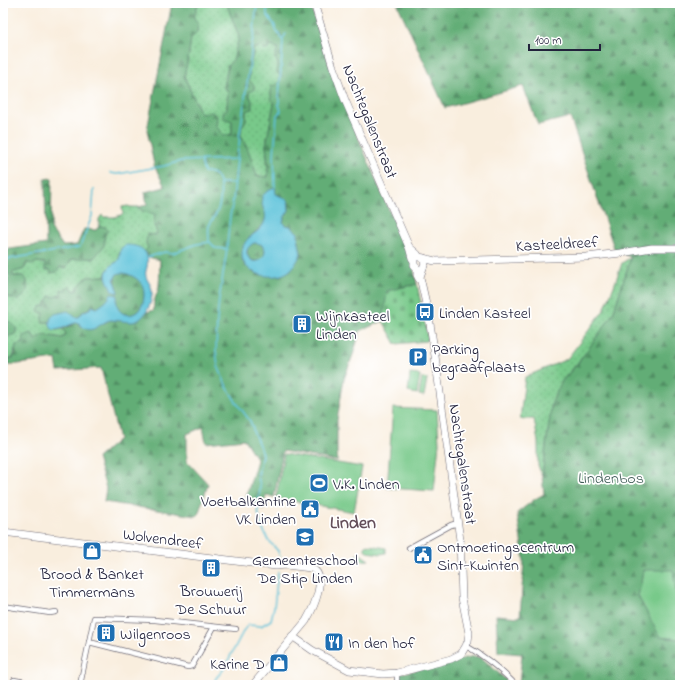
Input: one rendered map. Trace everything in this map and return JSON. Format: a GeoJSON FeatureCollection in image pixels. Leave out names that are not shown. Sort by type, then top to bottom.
{"type":"FeatureCollection","features":[{"type":"Feature","properties":{"kind":"street","name":"Nachtegalenstraat"},"geometry":{"type":"LineString","coordinates":[[314,3],[333,67],[345,100],[409,247],[412,258],[420,263],[417,275],[422,287],[429,317],[458,523],[462,598],[468,633],[468,641],[466,646]]}},
{"type":"Feature","properties":{"kind":"street","name":"Kasteeldreef"},"geometry":{"type":"LineString","coordinates":[[420,263],[436,261],[586,257],[652,248],[680,248]]}},
{"type":"Feature","properties":{"kind":"street"},"geometry":{"type":"LineString","coordinates":[[409,548],[451,525],[458,523]]}},
{"type":"Feature","properties":{"kind":"street","name":"Wolvendreef"},"geometry":{"type":"LineString","coordinates":[[3,532],[276,566],[289,565],[314,569],[319,573],[319,580],[312,609],[306,620],[292,636]]}},
{"type":"Feature","properties":{"kind":"street"},"geometry":{"type":"LineString","coordinates":[[3,606],[50,613],[56,612]]}},
{"type":"Feature","properties":{"kind":"street"},"geometry":{"type":"LineString","coordinates":[[80,685],[94,618],[154,620],[236,629]]}},
{"type":"Feature","properties":{"kind":"street"},"geometry":{"type":"LineString","coordinates":[[89,642],[188,667],[192,666],[214,627]]}},
{"type":"Feature","properties":{"kind":"street"},"geometry":{"type":"LineString","coordinates":[[252,685],[292,636],[312,650],[349,670],[383,674],[421,668],[451,659],[461,654],[466,646],[486,658],[516,685]]}},
{"type":"Feature","properties":{"kind":"street"},"geometry":{"type":"LineString","coordinates":[[397,673],[397,685]]}},
{"type":"Feature","properties":{"kind":"street"},"geometry":{"type":"LineString","coordinates":[[14,680],[41,685]]}},
{"type":"Feature","properties":{"kind":"green space"},"geometry":{"type":"Polygon","coordinates":[[[172,3],[198,3],[194,18],[198,23],[197,33],[191,38],[184,76],[201,114],[212,112],[217,116],[216,126],[223,135],[232,135],[232,121],[223,118],[223,112],[227,109],[228,90],[224,88],[228,65],[233,60],[239,37],[225,3],[310,3],[320,36],[344,102],[413,265],[417,284],[388,291],[383,321],[360,331],[344,379],[337,420],[337,461],[283,451],[274,497],[266,495],[263,509],[246,497],[257,460],[244,439],[206,443],[203,427],[187,434],[187,461],[208,484],[198,515],[196,516],[104,502],[106,488],[97,458],[119,439],[101,368],[58,371],[56,359],[3,366],[3,355],[8,359],[13,358],[16,345],[24,343],[23,336],[32,333],[35,340],[43,335],[63,338],[66,334],[63,329],[76,323],[79,323],[82,327],[104,323],[110,320],[141,318],[147,312],[154,310],[159,285],[160,260],[148,257],[144,252],[148,248],[146,243],[147,234],[156,235],[157,233],[154,224],[155,214],[144,212],[138,207],[147,205],[145,192],[165,187],[154,165],[147,130],[172,3]],[[271,46],[269,49],[263,50],[260,47],[254,48],[249,70],[249,80],[254,85],[254,90],[249,92],[252,101],[252,109],[246,111],[246,120],[241,129],[241,138],[247,147],[257,176],[268,177],[266,145],[274,103],[271,99],[271,86],[280,81],[280,76],[277,73],[278,64],[275,57],[278,48],[271,46]],[[276,194],[262,203],[266,213],[264,224],[250,237],[242,259],[244,264],[254,273],[260,274],[290,271],[301,254],[298,237],[290,226],[283,223],[289,210],[288,200],[276,194]]]}},
{"type":"Feature","properties":{"kind":"green space"},"geometry":{"type":"Polygon","coordinates":[[[198,3],[225,3],[239,37],[233,60],[228,65],[224,88],[228,90],[227,109],[232,121],[232,135],[222,135],[216,126],[201,114],[184,76],[198,3]]]}},
{"type":"Feature","properties":{"kind":"green space","name":"Lindenbos"},"geometry":{"type":"Polygon","coordinates":[[[397,3],[680,3],[680,616],[643,570],[638,596],[660,637],[680,639],[680,685],[520,685],[522,654],[498,652],[496,615],[520,617],[524,561],[517,513],[544,494],[542,476],[552,402],[562,381],[579,362],[613,314],[631,257],[615,251],[570,117],[538,125],[523,86],[445,108],[397,3]]]}},
{"type":"Feature","properties":{"kind":"green space"},"geometry":{"type":"Polygon","coordinates":[[[271,46],[278,48],[275,57],[278,64],[277,73],[280,76],[280,81],[275,85],[274,103],[266,145],[268,178],[257,176],[247,147],[241,138],[241,129],[246,120],[246,111],[252,101],[249,92],[254,85],[249,81],[249,70],[254,48],[271,46]]]}},
{"type":"Feature","properties":{"kind":"green space"},"geometry":{"type":"Polygon","coordinates":[[[52,178],[51,229],[63,246],[77,245],[84,229],[96,230],[99,226],[105,227],[108,230],[105,234],[104,246],[94,258],[72,259],[66,268],[60,267],[57,272],[51,273],[50,270],[45,270],[45,263],[27,263],[24,269],[12,273],[13,276],[23,276],[27,280],[26,294],[18,300],[5,296],[3,287],[11,277],[6,271],[6,266],[3,267],[3,250],[46,244],[45,179],[52,178]]]}},
{"type":"Feature","properties":{"kind":"green space"},"geometry":{"type":"Polygon","coordinates":[[[122,207],[138,207],[144,212],[155,214],[154,224],[157,233],[146,243],[148,248],[144,252],[139,247],[119,253],[119,259],[106,272],[106,276],[87,277],[76,291],[71,287],[57,296],[50,297],[45,307],[45,315],[42,319],[43,322],[50,322],[50,325],[55,330],[63,329],[66,334],[63,338],[43,335],[35,340],[32,333],[24,343],[16,345],[13,358],[8,359],[3,355],[3,349],[5,349],[3,337],[9,336],[10,322],[3,322],[3,288],[6,296],[22,276],[13,276],[12,272],[24,269],[27,263],[33,264],[37,262],[66,268],[72,259],[94,258],[105,227],[99,226],[99,219],[102,215],[104,217],[115,217],[123,214],[122,207]]]}},
{"type":"Feature","properties":{"kind":"green space"},"geometry":{"type":"Polygon","coordinates":[[[256,243],[262,246],[265,252],[262,258],[256,261],[250,258],[247,252],[250,246],[256,243]]]}},
{"type":"Feature","properties":{"kind":"green space"},"geometry":{"type":"Polygon","coordinates":[[[631,257],[613,314],[600,334],[562,381],[552,402],[542,476],[538,465],[538,442],[534,419],[520,419],[525,377],[567,359],[604,310],[622,263],[631,257]]]}},
{"type":"Feature","properties":{"kind":"green space"},"geometry":{"type":"Polygon","coordinates":[[[6,266],[6,271],[11,277],[3,287],[3,267],[6,266]]]}},
{"type":"Feature","properties":{"kind":"green space"},"geometry":{"type":"Polygon","coordinates":[[[120,272],[133,276],[143,286],[143,303],[137,312],[128,315],[122,313],[117,307],[116,299],[109,298],[104,304],[97,308],[85,310],[77,318],[74,316],[51,319],[50,322],[43,322],[42,318],[45,314],[38,311],[42,306],[45,306],[50,296],[55,297],[61,295],[61,289],[66,290],[66,287],[71,287],[76,291],[87,277],[106,276],[112,291],[116,282],[115,276],[120,272]]]}},
{"type":"Feature","properties":{"kind":"green space"},"geometry":{"type":"Polygon","coordinates":[[[417,284],[428,339],[427,341],[396,344],[383,321],[387,291],[417,284]]]}},
{"type":"Feature","properties":{"kind":"green space"},"geometry":{"type":"Polygon","coordinates":[[[3,322],[10,322],[16,327],[16,334],[3,337],[3,322]]]}},
{"type":"Feature","properties":{"kind":"green space"},"geometry":{"type":"Polygon","coordinates":[[[410,374],[420,375],[417,394],[408,392],[410,374]]]}},
{"type":"Feature","properties":{"kind":"green space"},"geometry":{"type":"Polygon","coordinates":[[[422,378],[427,379],[424,396],[419,395],[422,378]]]}},
{"type":"Feature","properties":{"kind":"green space"},"geometry":{"type":"Polygon","coordinates":[[[393,408],[437,410],[439,443],[434,491],[387,488],[393,408]]]}},
{"type":"Feature","properties":{"kind":"green space","name":"V.K. Linden"},"geometry":{"type":"Polygon","coordinates":[[[284,454],[362,467],[354,512],[276,498],[284,454]]]}},
{"type":"Feature","properties":{"kind":"green space"},"geometry":{"type":"Polygon","coordinates":[[[369,545],[386,548],[386,553],[381,554],[367,552],[365,546],[369,545]]]}},
{"type":"Feature","properties":{"kind":"green space"},"geometry":{"type":"Polygon","coordinates":[[[360,554],[369,560],[348,561],[360,554]]]}},
{"type":"Feature","properties":{"kind":"green space"},"geometry":{"type":"Polygon","coordinates":[[[643,570],[673,570],[680,616],[680,639],[660,637],[638,596],[643,570]]]}},
{"type":"Feature","properties":{"kind":"green space"},"geometry":{"type":"Polygon","coordinates":[[[474,656],[482,658],[512,685],[399,685],[399,674],[474,656]]]}},
{"type":"Feature","properties":{"kind":"water"},"geometry":{"type":"Polygon","coordinates":[[[275,187],[276,194],[288,200],[289,210],[283,223],[290,226],[298,233],[301,254],[295,265],[288,272],[280,275],[266,276],[252,271],[247,267],[243,262],[242,255],[243,248],[247,240],[258,231],[264,223],[265,214],[262,196],[270,189],[275,187]],[[254,243],[247,249],[249,258],[253,261],[258,261],[264,255],[264,247],[261,244],[254,243]]]}},
{"type":"Feature","properties":{"kind":"water"},"geometry":{"type":"Polygon","coordinates":[[[126,245],[136,246],[144,250],[146,253],[148,262],[146,275],[151,287],[152,295],[150,305],[144,315],[137,321],[110,320],[91,329],[87,329],[77,323],[56,330],[53,329],[50,321],[51,317],[55,314],[68,311],[75,317],[79,317],[83,312],[92,306],[97,308],[107,300],[111,294],[118,295],[117,303],[122,313],[128,315],[138,311],[142,305],[144,296],[143,286],[141,283],[127,274],[117,274],[114,279],[118,293],[112,291],[106,277],[109,268],[119,259],[121,248],[126,245]]]}},
{"type":"Feature","properties":{"kind":"waterway"},"geometry":{"type":"LineString","coordinates":[[257,3],[251,59],[239,135],[226,256],[219,299],[216,351],[218,366],[226,385],[250,421],[261,450],[262,455],[258,475],[260,487],[258,510],[259,516],[262,528],[269,541],[278,551],[280,557]]}},
{"type":"Feature","properties":{"kind":"waterway"},"geometry":{"type":"LineString","coordinates":[[269,3],[267,15],[274,24],[283,41],[279,96],[281,111],[277,115],[274,155],[275,187]]}},
{"type":"Feature","properties":{"kind":"waterway"},"geometry":{"type":"LineString","coordinates":[[283,39],[286,34]]}},
{"type":"Feature","properties":{"kind":"waterway"},"geometry":{"type":"LineString","coordinates":[[110,173],[117,174],[129,172],[164,166],[181,161],[238,158]]}},
{"type":"Feature","properties":{"kind":"waterway"},"geometry":{"type":"LineString","coordinates":[[201,161],[204,172],[216,176],[220,184],[220,199],[216,214],[209,226],[209,241]]}},
{"type":"Feature","properties":{"kind":"waterway"},"geometry":{"type":"LineString","coordinates":[[219,183],[234,183]]}},
{"type":"Feature","properties":{"kind":"waterway"},"geometry":{"type":"LineString","coordinates":[[3,260],[80,247],[92,216],[94,189]]}},
{"type":"Feature","properties":{"kind":"waterway"},"geometry":{"type":"LineString","coordinates":[[148,257],[165,252],[173,253],[197,244],[210,242],[215,248],[227,249]]}},
{"type":"Feature","properties":{"kind":"waterway"},"geometry":{"type":"LineString","coordinates":[[213,685],[248,625],[261,626],[271,620],[278,572]]}},
{"type":"Feature","properties":{"kind":"place","name":"Linden Kasteel"},"geometry":{"type":"Point","coordinates":[425,312]}},
{"type":"Feature","properties":{"kind":"place","name":"Wijnkasteel Linden"},"geometry":{"type":"Point","coordinates":[302,324]}},
{"type":"Feature","properties":{"kind":"place","name":"Parking begraafplaats"},"geometry":{"type":"Point","coordinates":[418,357]}},
{"type":"Feature","properties":{"kind":"place","name":"V.K. Linden"},"geometry":{"type":"Point","coordinates":[319,483]}},
{"type":"Feature","properties":{"kind":"place","name":"Voetbalkantine VK Linden"},"geometry":{"type":"Point","coordinates":[310,509]}},
{"type":"Feature","properties":{"kind":"place","name":"Gemeenteschool De Stip Linden"},"geometry":{"type":"Point","coordinates":[305,537]}},
{"type":"Feature","properties":{"kind":"place","name":"Brood & Banket Timmermans"},"geometry":{"type":"Point","coordinates":[92,551]}},
{"type":"Feature","properties":{"kind":"place","name":"Ontmoetingscentrum Sint-Kwinten"},"geometry":{"type":"Point","coordinates":[423,555]}},
{"type":"Feature","properties":{"kind":"place","name":"Brouwerij De Schuur"},"geometry":{"type":"Point","coordinates":[211,568]}},
{"type":"Feature","properties":{"kind":"place","name":"Wilgenroos"},"geometry":{"type":"Point","coordinates":[106,633]}},
{"type":"Feature","properties":{"kind":"place","name":"In den hof"},"geometry":{"type":"Point","coordinates":[334,642]}},
{"type":"Feature","properties":{"kind":"place","name":"Karine D"},"geometry":{"type":"Point","coordinates":[279,663]}},
{"type":"Feature","properties":{"kind":"district","name":"Linden"},"geometry":{"type":"Point","coordinates":[353,522]}}]}
